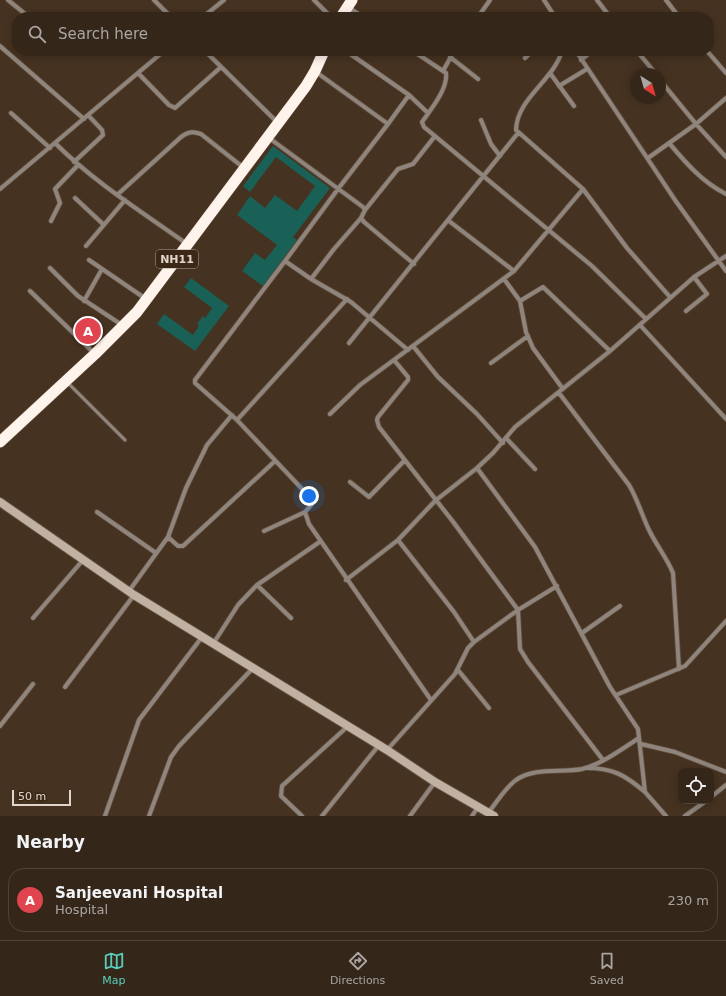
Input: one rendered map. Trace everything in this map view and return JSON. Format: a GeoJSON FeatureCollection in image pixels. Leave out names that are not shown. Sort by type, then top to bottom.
{"type":"FeatureCollection","features":[{"type":"Feature","properties":{"kind":"highway"},"geometry":{"type":"LineString","coordinates":[[344,12],[350,3]]}},
{"type":"Feature","properties":{"kind":"highway","name":"NH11"},"geometry":{"type":"LineString","coordinates":[[0,442],[124,326],[146,300],[268,137],[315,71],[322,56]]}},
{"type":"Feature","properties":{"kind":"street"},"geometry":{"type":"LineString","coordinates":[[8,0],[23,12]]}},
{"type":"Feature","properties":{"kind":"street"},"geometry":{"type":"LineString","coordinates":[[154,0],[165,12]]}},
{"type":"Feature","properties":{"kind":"street"},"geometry":{"type":"LineString","coordinates":[[209,12],[224,0]]}},
{"type":"Feature","properties":{"kind":"street"},"geometry":{"type":"LineString","coordinates":[[314,0],[326,12]]}},
{"type":"Feature","properties":{"kind":"street"},"geometry":{"type":"LineString","coordinates":[[482,12],[490,0]]}},
{"type":"Feature","properties":{"kind":"street"},"geometry":{"type":"LineString","coordinates":[[544,0],[552,12]]}},
{"type":"Feature","properties":{"kind":"street"},"geometry":{"type":"LineString","coordinates":[[597,0],[606,12]]}},
{"type":"Feature","properties":{"kind":"street"},"geometry":{"type":"LineString","coordinates":[[666,0],[675,12]]}},
{"type":"Feature","properties":{"kind":"street"},"geometry":{"type":"LineString","coordinates":[[350,3],[358,12]]}},
{"type":"Feature","properties":{"kind":"street"},"geometry":{"type":"LineString","coordinates":[[0,46],[84,118]]}},
{"type":"Feature","properties":{"kind":"street"},"geometry":{"type":"LineString","coordinates":[[0,190],[158,56]]}},
{"type":"Feature","properties":{"kind":"street"},"geometry":{"type":"LineString","coordinates":[[210,56],[278,123]]}},
{"type":"Feature","properties":{"kind":"street"},"geometry":{"type":"LineString","coordinates":[[353,56],[410,95],[428,113]]}},
{"type":"Feature","properties":{"kind":"street"},"geometry":{"type":"LineString","coordinates":[[420,56],[446,73],[442,90],[422,122],[424,127],[592,266],[646,319]]}},
{"type":"Feature","properties":{"kind":"street"},"geometry":{"type":"LineString","coordinates":[[560,56],[550,73],[531,95],[520,113],[516,126],[518,133],[583,189],[626,248],[670,297]]}},
{"type":"Feature","properties":{"kind":"street"},"geometry":{"type":"LineString","coordinates":[[579,56],[718,262],[726,271]]}},
{"type":"Feature","properties":{"kind":"street"},"geometry":{"type":"LineString","coordinates":[[581,60],[586,56]]}},
{"type":"Feature","properties":{"kind":"street"},"geometry":{"type":"LineString","coordinates":[[641,56],[651,68]]}},
{"type":"Feature","properties":{"kind":"street"},"geometry":{"type":"LineString","coordinates":[[711,56],[726,74]]}},
{"type":"Feature","properties":{"kind":"street"},"geometry":{"type":"LineString","coordinates":[[443,71],[450,57],[478,79]]}},
{"type":"Feature","properties":{"kind":"street"},"geometry":{"type":"LineString","coordinates":[[138,73],[169,105],[175,108],[221,67]]}},
{"type":"Feature","properties":{"kind":"street"},"geometry":{"type":"LineString","coordinates":[[559,86],[587,69]]}},
{"type":"Feature","properties":{"kind":"street"},"geometry":{"type":"LineString","coordinates":[[315,71],[388,124]]}},
{"type":"Feature","properties":{"kind":"street"},"geometry":{"type":"LineString","coordinates":[[550,73],[574,106]]}},
{"type":"Feature","properties":{"kind":"street"},"geometry":{"type":"LineString","coordinates":[[666,87],[726,157]]}},
{"type":"Feature","properties":{"kind":"street"},"geometry":{"type":"LineString","coordinates":[[264,531],[305,512],[311,507],[310,500],[237,420],[195,383],[195,380],[410,95]]}},
{"type":"Feature","properties":{"kind":"street"},"geometry":{"type":"LineString","coordinates":[[648,158],[696,124],[726,98]]}},
{"type":"Feature","properties":{"kind":"street"},"geometry":{"type":"LineString","coordinates":[[11,113],[50,148]]}},
{"type":"Feature","properties":{"kind":"street"},"geometry":{"type":"LineString","coordinates":[[51,220],[60,203],[55,189],[76,164],[103,136],[102,130],[88,115]]}},
{"type":"Feature","properties":{"kind":"street"},"geometry":{"type":"LineString","coordinates":[[481,120],[491,144],[500,156]]}},
{"type":"Feature","properties":{"kind":"street"},"geometry":{"type":"LineString","coordinates":[[117,195],[181,137],[194,131],[201,134],[245,168]]}},
{"type":"Feature","properties":{"kind":"street"},"geometry":{"type":"LineString","coordinates":[[349,343],[449,221],[518,133]]}},
{"type":"Feature","properties":{"kind":"street"},"geometry":{"type":"LineString","coordinates":[[311,279],[334,249],[361,218],[365,210],[398,169],[413,164],[435,136]]}},
{"type":"Feature","properties":{"kind":"street"},"geometry":{"type":"LineString","coordinates":[[268,137],[365,210]]}},
{"type":"Feature","properties":{"kind":"street"},"geometry":{"type":"LineString","coordinates":[[55,143],[76,164],[187,245]]}},
{"type":"Feature","properties":{"kind":"street"},"geometry":{"type":"LineString","coordinates":[[669,143],[696,174],[708,184],[726,194]]}},
{"type":"Feature","properties":{"kind":"street"},"geometry":{"type":"LineString","coordinates":[[330,414],[360,386],[514,271],[583,189]]}},
{"type":"Feature","properties":{"kind":"street"},"geometry":{"type":"LineString","coordinates":[[75,198],[104,224]]}},
{"type":"Feature","properties":{"kind":"street"},"geometry":{"type":"LineString","coordinates":[[86,246],[125,200]]}},
{"type":"Feature","properties":{"kind":"street"},"geometry":{"type":"LineString","coordinates":[[361,218],[414,264]]}},
{"type":"Feature","properties":{"kind":"street"},"geometry":{"type":"LineString","coordinates":[[449,221],[514,271]]}},
{"type":"Feature","properties":{"kind":"street"},"geometry":{"type":"LineString","coordinates":[[346,580],[398,540],[435,500],[477,468],[503,443],[515,427],[610,351],[694,277],[726,256]]}},
{"type":"Feature","properties":{"kind":"street"},"geometry":{"type":"LineString","coordinates":[[89,260],[146,300]]}},
{"type":"Feature","properties":{"kind":"street"},"geometry":{"type":"LineString","coordinates":[[285,261],[311,279],[347,299],[408,350]]}},
{"type":"Feature","properties":{"kind":"street"},"geometry":{"type":"LineString","coordinates":[[50,268],[84,300],[124,326]]}},
{"type":"Feature","properties":{"kind":"street"},"geometry":{"type":"LineString","coordinates":[[84,300],[102,268]]}},
{"type":"Feature","properties":{"kind":"street"},"geometry":{"type":"LineString","coordinates":[[686,312],[707,294],[694,277]]}},
{"type":"Feature","properties":{"kind":"street"},"geometry":{"type":"LineString","coordinates":[[504,279],[520,301],[528,336],[533,348],[563,389]]}},
{"type":"Feature","properties":{"kind":"street"},"geometry":{"type":"LineString","coordinates":[[520,301],[543,287],[610,351]]}},
{"type":"Feature","properties":{"kind":"street"},"geometry":{"type":"LineString","coordinates":[[30,291],[95,354]]}},
{"type":"Feature","properties":{"kind":"street"},"geometry":{"type":"LineString","coordinates":[[237,420],[347,299]]}},
{"type":"Feature","properties":{"kind":"street"},"geometry":{"type":"LineString","coordinates":[[640,325],[726,419]]}},
{"type":"Feature","properties":{"kind":"street"},"geometry":{"type":"LineString","coordinates":[[491,363],[528,336]]}},
{"type":"Feature","properties":{"kind":"street"},"geometry":{"type":"LineString","coordinates":[[414,346],[438,377],[477,414],[503,443]]}},
{"type":"Feature","properties":{"kind":"street"},"geometry":{"type":"LineString","coordinates":[[394,360],[408,377],[408,380],[378,418],[377,424],[518,610],[520,649],[528,662],[603,760]]}},
{"type":"Feature","properties":{"kind":"street"},"geometry":{"type":"LineString","coordinates":[[559,393],[636,497],[650,532],[673,573],[679,669]]}},
{"type":"Feature","properties":{"kind":"street"},"geometry":{"type":"LineString","coordinates":[[64,687],[131,593],[168,537],[186,488],[207,445],[232,415]]}},
{"type":"Feature","properties":{"kind":"street"},"geometry":{"type":"LineString","coordinates":[[506,438],[535,469]]}},
{"type":"Feature","properties":{"kind":"street"},"geometry":{"type":"LineString","coordinates":[[168,537],[178,546],[183,546],[275,461]]}},
{"type":"Feature","properties":{"kind":"street"},"geometry":{"type":"LineString","coordinates":[[350,482],[369,497],[404,461]]}},
{"type":"Feature","properties":{"kind":"street"},"geometry":{"type":"LineString","coordinates":[[477,468],[526,534],[557,586],[616,695],[638,729],[641,744],[645,792]]}},
{"type":"Feature","properties":{"kind":"street"},"geometry":{"type":"LineString","coordinates":[[0,502],[131,593],[379,745],[435,782],[491,814],[515,781],[521,777],[538,773],[583,768],[598,768],[614,771],[630,779],[645,792],[666,816]]}},
{"type":"Feature","properties":{"kind":"street"},"geometry":{"type":"LineString","coordinates":[[97,512],[156,553]]}},
{"type":"Feature","properties":{"kind":"street"},"geometry":{"type":"LineString","coordinates":[[305,512],[310,524],[346,580],[431,700]]}},
{"type":"Feature","properties":{"kind":"street"},"geometry":{"type":"LineString","coordinates":[[398,540],[454,612],[474,642]]}},
{"type":"Feature","properties":{"kind":"street"},"geometry":{"type":"LineString","coordinates":[[213,644],[238,605],[257,585],[321,541]]}},
{"type":"Feature","properties":{"kind":"street"},"geometry":{"type":"LineString","coordinates":[[33,618],[83,560]]}},
{"type":"Feature","properties":{"kind":"street"},"geometry":{"type":"LineString","coordinates":[[257,585],[291,618]]}},
{"type":"Feature","properties":{"kind":"street"},"geometry":{"type":"LineString","coordinates":[[387,750],[458,670],[468,648],[474,642],[518,610],[557,586]]}},
{"type":"Feature","properties":{"kind":"street"},"geometry":{"type":"LineString","coordinates":[[582,633],[620,606]]}},
{"type":"Feature","properties":{"kind":"street"},"geometry":{"type":"LineString","coordinates":[[616,695],[679,669],[689,662],[726,621]]}},
{"type":"Feature","properties":{"kind":"street"},"geometry":{"type":"LineString","coordinates":[[105,816],[139,720],[202,637]]}},
{"type":"Feature","properties":{"kind":"street"},"geometry":{"type":"LineString","coordinates":[[149,816],[171,757],[179,746],[253,668]]}},
{"type":"Feature","properties":{"kind":"street"},"geometry":{"type":"LineString","coordinates":[[458,670],[489,708]]}},
{"type":"Feature","properties":{"kind":"street"},"geometry":{"type":"LineString","coordinates":[[0,726],[33,684]]}},
{"type":"Feature","properties":{"kind":"street"},"geometry":{"type":"LineString","coordinates":[[302,816],[281,796],[282,786],[347,726]]}},
{"type":"Feature","properties":{"kind":"street"},"geometry":{"type":"LineString","coordinates":[[583,768],[603,760],[639,738]]}},
{"type":"Feature","properties":{"kind":"street"},"geometry":{"type":"LineString","coordinates":[[641,744],[675,752],[726,772]]}},
{"type":"Feature","properties":{"kind":"street"},"geometry":{"type":"LineString","coordinates":[[322,816],[379,745]]}},
{"type":"Feature","properties":{"kind":"street"},"geometry":{"type":"LineString","coordinates":[[410,816],[435,782]]}},
{"type":"Feature","properties":{"kind":"street"},"geometry":{"type":"LineString","coordinates":[[714,794],[726,784]]}},
{"type":"Feature","properties":{"kind":"street"},"geometry":{"type":"LineString","coordinates":[[685,816],[702,804]]}},
{"type":"Feature","properties":{"kind":"street"},"geometry":{"type":"LineString","coordinates":[[472,816],[478,807]]}},
{"type":"Feature","properties":{"kind":"lane"},"geometry":{"type":"LineString","coordinates":[[66,381],[125,440]]}},
{"type":"Feature","properties":{"kind":"building"},"geometry":{"type":"Polygon","coordinates":[[[273,146],[330,188],[293,237],[297,240],[263,286],[242,271],[255,253],[265,260],[277,245],[237,215],[250,196],[265,208],[275,195],[297,211],[315,186],[276,157],[250,192],[243,186],[273,146]]]}},
{"type":"Feature","properties":{"kind":"building"},"geometry":{"type":"Polygon","coordinates":[[[191,278],[229,306],[195,351],[157,324],[164,314],[193,335],[199,326],[197,324],[203,316],[205,318],[212,308],[184,287],[191,278]]]}},
{"type":"Feature","properties":{"kind":"building"},"geometry":{"type":"Polygon","coordinates":[[[91,319],[99,328],[87,343],[77,332],[91,319]]]}},
{"type":"Feature","properties":{"kind":"place","name":"Sanjeevani Hospital"},"geometry":{"type":"Point","coordinates":[88,331]}}]}
